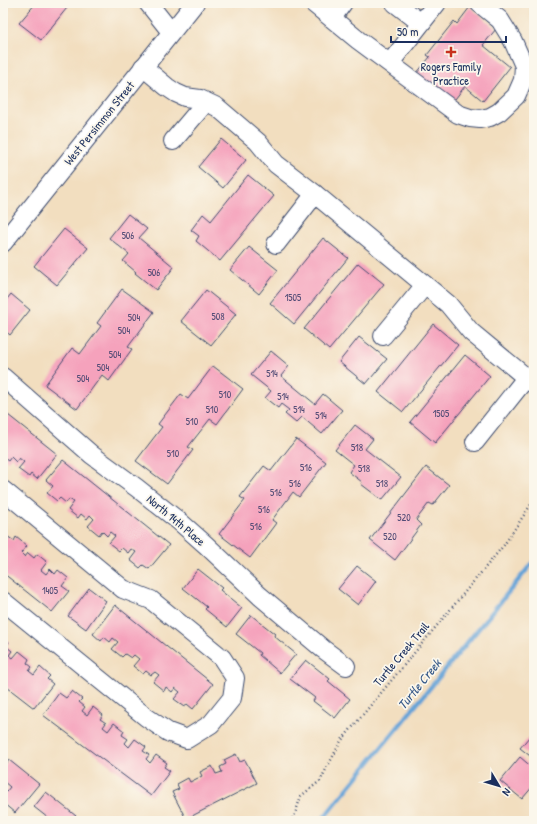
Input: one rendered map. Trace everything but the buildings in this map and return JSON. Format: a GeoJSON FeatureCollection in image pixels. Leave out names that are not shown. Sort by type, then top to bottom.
{"type":"FeatureCollection","features":[{"type":"Feature","properties":{"kind":"street"},"geometry":{"type":"LineString","coordinates":[[148,3],[171,32]]}},
{"type":"Feature","properties":{"kind":"street","name":"West Persimmon Street"},"geometry":{"type":"LineString","coordinates":[[3,243],[195,3]]}},
{"type":"Feature","properties":{"kind":"street"},"geometry":{"type":"LineString","coordinates":[[313,3],[358,40],[458,114],[470,118],[480,119],[490,117],[499,112],[516,96],[524,80],[524,66],[513,41],[500,20],[479,3]]}},
{"type":"Feature","properties":{"kind":"street"},"geometry":{"type":"LineString","coordinates":[[332,18],[343,3]]}},
{"type":"Feature","properties":{"kind":"street"},"geometry":{"type":"LineString","coordinates":[[395,3],[421,23]]}},
{"type":"Feature","properties":{"kind":"street"},"geometry":{"type":"LineString","coordinates":[[390,63],[437,3]]}},
{"type":"Feature","properties":{"kind":"street"},"geometry":{"type":"LineString","coordinates":[[143,67],[176,93],[186,97],[200,99],[217,107],[258,142],[276,164],[315,194],[448,304],[471,332],[530,381],[475,442]]}},
{"type":"Feature","properties":{"kind":"street"},"geometry":{"type":"LineString","coordinates":[[173,141],[206,102]]}},
{"type":"Feature","properties":{"kind":"street"},"geometry":{"type":"LineString","coordinates":[[276,244],[315,194]]}},
{"type":"Feature","properties":{"kind":"street"},"geometry":{"type":"LineString","coordinates":[[383,336],[425,285]]}},
{"type":"Feature","properties":{"kind":"street","name":"North 14th Place"},"geometry":{"type":"LineString","coordinates":[[3,377],[92,455],[180,522],[260,596],[323,649],[346,666]]}},
{"type":"Feature","properties":{"kind":"street"},"geometry":{"type":"LineString","coordinates":[[3,490],[122,589],[151,600],[222,658],[235,678],[232,698],[211,724],[187,739],[168,732],[140,712],[3,601]]}},
{"type":"Feature","properties":{"kind":"path","name":"Turtle Creek Trail"},"geometry":{"type":"LineString","coordinates":[[289,821],[294,817],[301,796],[320,781],[341,741],[504,545],[534,500]]}},
{"type":"Feature","properties":{"kind":"waterway","name":"Turtle Creek"},"geometry":{"type":"LineString","coordinates":[[321,821],[534,561]]}},
{"type":"Feature","properties":{"kind":"place","name":"Rogers Family Practice"},"geometry":{"type":"Point","coordinates":[451,52]}}]}
